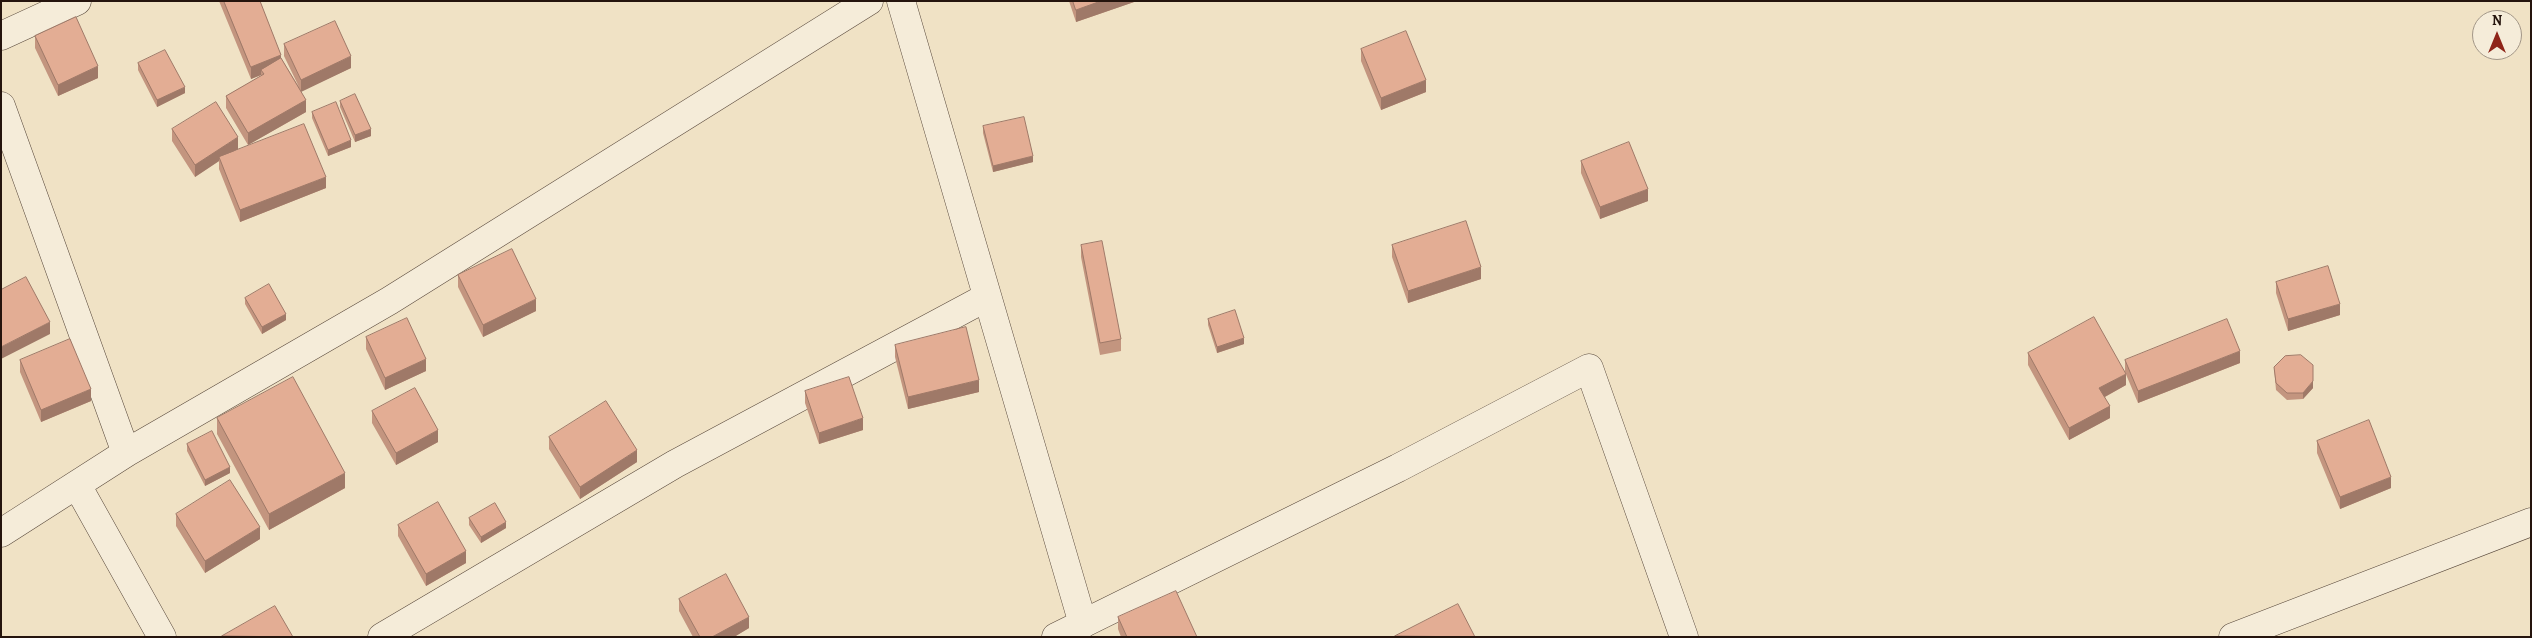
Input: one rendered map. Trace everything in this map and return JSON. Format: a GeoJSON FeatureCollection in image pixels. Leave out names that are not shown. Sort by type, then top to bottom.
{"type":"FeatureCollection","features":[{"type":"Feature","properties":{"kind":"street"},"geometry":{"type":"LineString","coordinates":[[1,36],[77,1]]}},
{"type":"Feature","properties":{"kind":"street"},"geometry":{"type":"LineString","coordinates":[[1,533],[126,453],[389,301],[869,1]]}},
{"type":"Feature","properties":{"kind":"street"},"geometry":{"type":"LineString","coordinates":[[901,1],[1083,624]]}},
{"type":"Feature","properties":{"kind":"street"},"geometry":{"type":"LineString","coordinates":[[1,106],[126,453]]}},
{"type":"Feature","properties":{"kind":"street"},"geometry":{"type":"LineString","coordinates":[[382,637],[675,464],[987,297]]}},
{"type":"Feature","properties":{"kind":"street"},"geometry":{"type":"LineString","coordinates":[[1056,637],[1398,468],[1589,368],[1684,637]]}},
{"type":"Feature","properties":{"kind":"street"},"geometry":{"type":"LineString","coordinates":[[77,485],[162,637]]}},
{"type":"Feature","properties":{"kind":"street"},"geometry":{"type":"LineString","coordinates":[[2234,637],[2531,522]]}},
{"type":"Feature","properties":{"kind":"building"},"geometry":{"type":"Polygon","coordinates":[[[224,1],[260,1],[281,55],[251,67],[224,1]]]}},
{"type":"Feature","properties":{"kind":"building"},"geometry":{"type":"Polygon","coordinates":[[[1073,1],[1101,1],[1076,10],[1073,1]]]}},
{"type":"Feature","properties":{"kind":"building"},"geometry":{"type":"Polygon","coordinates":[[[76,17],[98,66],[58,85],[35,36],[76,17]]]}},
{"type":"Feature","properties":{"kind":"building"},"geometry":{"type":"Polygon","coordinates":[[[335,21],[351,56],[301,80],[284,44],[335,21]]]}},
{"type":"Feature","properties":{"kind":"building"},"geometry":{"type":"Polygon","coordinates":[[[1406,31],[1426,80],[1381,98],[1361,49],[1406,31]]]}},
{"type":"Feature","properties":{"kind":"building"},"geometry":{"type":"Polygon","coordinates":[[[165,50],[185,87],[157,100],[138,63],[165,50]]]}},
{"type":"Feature","properties":{"kind":"building"},"geometry":{"type":"Polygon","coordinates":[[[281,58],[306,100],[248,133],[226,96],[264,74],[261,70],[281,58]]]}},
{"type":"Feature","properties":{"kind":"building"},"geometry":{"type":"Polygon","coordinates":[[[355,94],[371,129],[355,135],[340,101],[355,94]]]}},
{"type":"Feature","properties":{"kind":"building"},"geometry":{"type":"Polygon","coordinates":[[[216,102],[238,137],[195,165],[172,129],[216,102]]]}},
{"type":"Feature","properties":{"kind":"building"},"geometry":{"type":"Polygon","coordinates":[[[336,102],[351,140],[328,150],[312,112],[336,102]]]}},
{"type":"Feature","properties":{"kind":"building"},"geometry":{"type":"Polygon","coordinates":[[[1024,117],[1033,156],[993,166],[983,126],[1024,117]]]}},
{"type":"Feature","properties":{"kind":"building"},"geometry":{"type":"Polygon","coordinates":[[[304,124],[326,177],[240,210],[219,157],[304,124]]]}},
{"type":"Feature","properties":{"kind":"building"},"geometry":{"type":"Polygon","coordinates":[[[1629,142],[1648,189],[1600,207],[1581,161],[1629,142]]]}},
{"type":"Feature","properties":{"kind":"building"},"geometry":{"type":"Polygon","coordinates":[[[1466,221],[1481,267],[1408,291],[1392,245],[1466,221]]]}},
{"type":"Feature","properties":{"kind":"building"},"geometry":{"type":"Polygon","coordinates":[[[1102,241],[1121,339],[1100,343],[1081,245],[1102,241]]]}},
{"type":"Feature","properties":{"kind":"building"},"geometry":{"type":"Polygon","coordinates":[[[512,249],[536,299],[483,325],[458,275],[512,249]]]}},
{"type":"Feature","properties":{"kind":"building"},"geometry":{"type":"Polygon","coordinates":[[[2328,266],[2340,304],[2288,319],[2276,282],[2328,266]]]}},
{"type":"Feature","properties":{"kind":"building"},"geometry":{"type":"Polygon","coordinates":[[[26,277],[50,322],[1,347],[1,290],[26,277]]]}},
{"type":"Feature","properties":{"kind":"building"},"geometry":{"type":"Polygon","coordinates":[[[269,284],[286,314],[262,327],[245,298],[269,284]]]}},
{"type":"Feature","properties":{"kind":"building"},"geometry":{"type":"Polygon","coordinates":[[[1235,310],[1244,338],[1217,347],[1208,319],[1235,310]]]}},
{"type":"Feature","properties":{"kind":"building"},"geometry":{"type":"Polygon","coordinates":[[[2094,317],[2126,374],[2099,388],[2110,406],[2069,428],[2028,353],[2094,317]]]}},
{"type":"Feature","properties":{"kind":"building"},"geometry":{"type":"Polygon","coordinates":[[[407,318],[426,359],[385,378],[366,337],[407,318]]]}},
{"type":"Feature","properties":{"kind":"building"},"geometry":{"type":"Polygon","coordinates":[[[2227,319],[2240,351],[2138,391],[2125,360],[2227,319]]]}},
{"type":"Feature","properties":{"kind":"building"},"geometry":{"type":"Polygon","coordinates":[[[966,327],[979,380],[908,397],[895,345],[966,327]]]}},
{"type":"Feature","properties":{"kind":"building"},"geometry":{"type":"Polygon","coordinates":[[[70,339],[91,389],[41,410],[20,360],[70,339]]]}},
{"type":"Feature","properties":{"kind":"building"},"geometry":{"type":"Polygon","coordinates":[[[2301,355],[2313,365],[2313,381],[2303,393],[2287,393],[2276,383],[2274,367],[2285,356],[2301,355]]]}},
{"type":"Feature","properties":{"kind":"building"},"geometry":{"type":"Polygon","coordinates":[[[293,377],[345,473],[269,514],[217,418],[293,377]]]}},
{"type":"Feature","properties":{"kind":"building"},"geometry":{"type":"Polygon","coordinates":[[[849,377],[863,418],[819,433],[805,391],[849,377]]]}},
{"type":"Feature","properties":{"kind":"building"},"geometry":{"type":"Polygon","coordinates":[[[415,388],[438,430],[396,453],[372,411],[415,388]]]}},
{"type":"Feature","properties":{"kind":"building"},"geometry":{"type":"Polygon","coordinates":[[[606,401],[637,450],[580,487],[549,437],[606,401]]]}},
{"type":"Feature","properties":{"kind":"building"},"geometry":{"type":"Polygon","coordinates":[[[2369,420],[2391,477],[2340,497],[2317,441],[2369,420]]]}},
{"type":"Feature","properties":{"kind":"building"},"geometry":{"type":"Polygon","coordinates":[[[212,431],[230,467],[205,480],[187,444],[212,431]]]}},
{"type":"Feature","properties":{"kind":"building"},"geometry":{"type":"Polygon","coordinates":[[[230,480],[260,527],[205,561],[176,514],[230,480]]]}},
{"type":"Feature","properties":{"kind":"building"},"geometry":{"type":"Polygon","coordinates":[[[438,502],[466,551],[426,574],[398,525],[438,502]]]}},
{"type":"Feature","properties":{"kind":"building"},"geometry":{"type":"Polygon","coordinates":[[[495,503],[506,522],[481,537],[469,518],[495,503]]]}},
{"type":"Feature","properties":{"kind":"building"},"geometry":{"type":"Polygon","coordinates":[[[726,574],[749,617],[712,637],[700,637],[679,599],[726,574]]]}},
{"type":"Feature","properties":{"kind":"building"},"geometry":{"type":"Polygon","coordinates":[[[1176,591],[1197,637],[1127,637],[1118,617],[1176,591]]]}},
{"type":"Feature","properties":{"kind":"building"},"geometry":{"type":"Polygon","coordinates":[[[1458,604],[1475,637],[1395,636],[1458,604]]]}},
{"type":"Feature","properties":{"kind":"building"},"geometry":{"type":"Polygon","coordinates":[[[275,606],[293,637],[222,636],[275,606]]]}}]}
